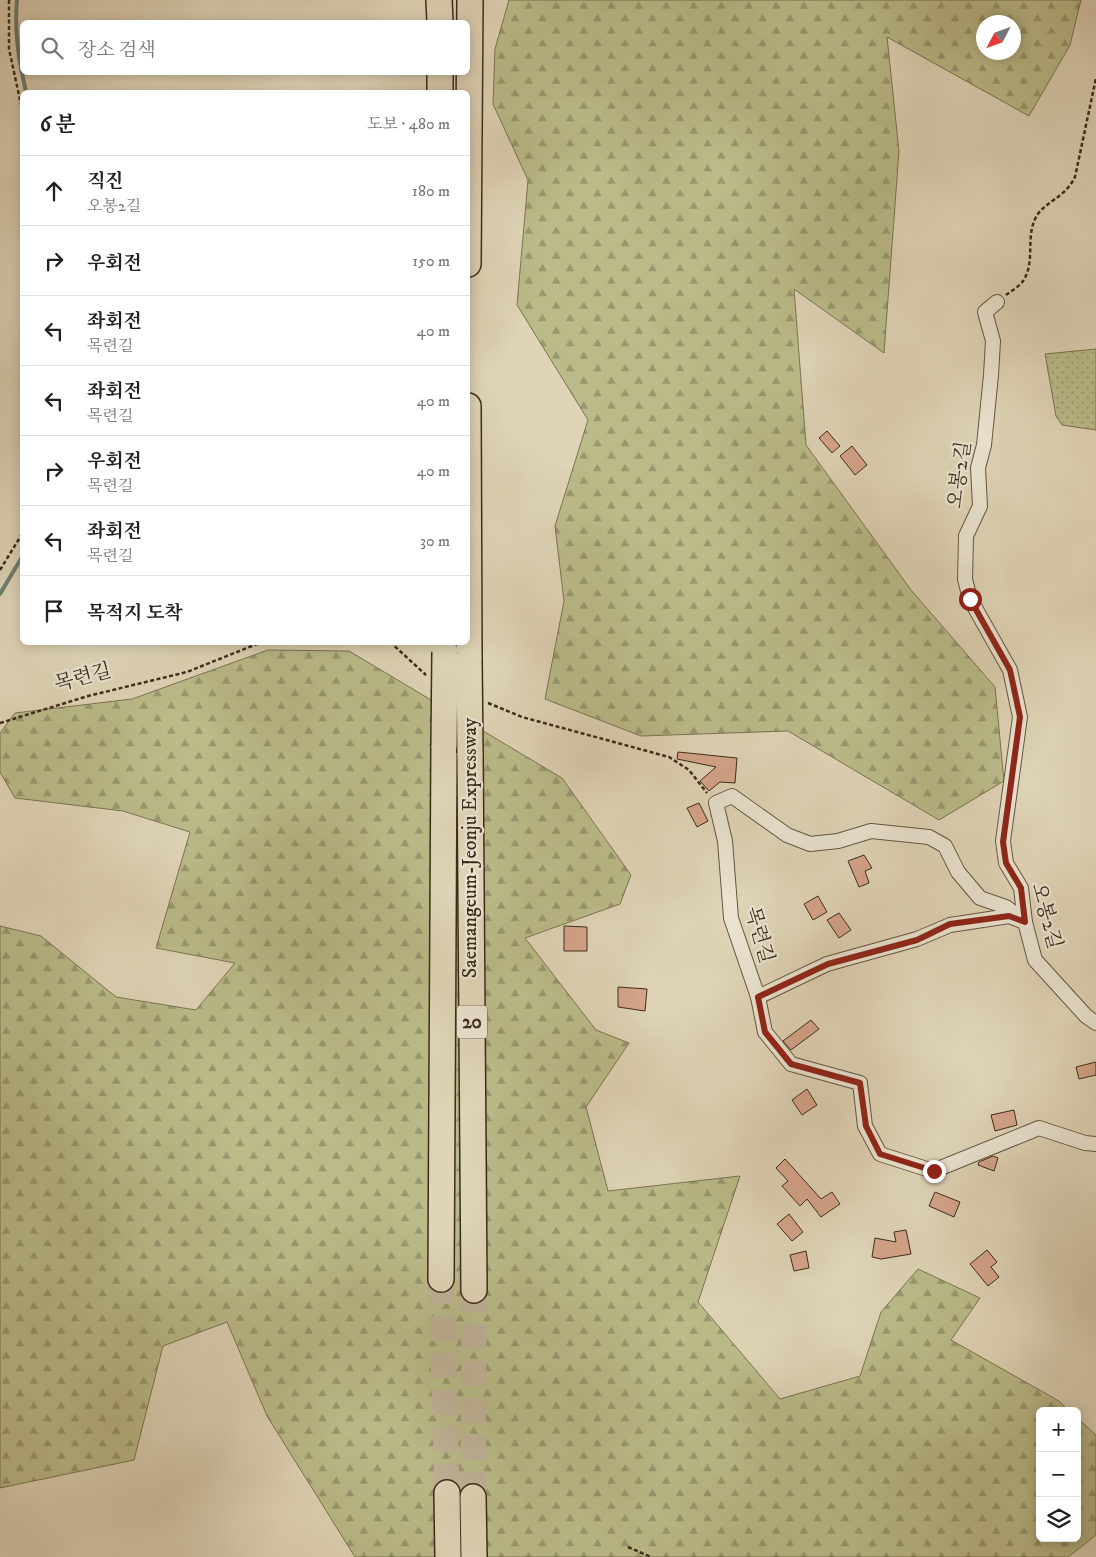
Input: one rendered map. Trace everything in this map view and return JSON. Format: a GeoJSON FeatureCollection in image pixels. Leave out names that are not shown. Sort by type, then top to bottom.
{"type":"FeatureCollection","features":[{"type":"Feature","properties":{"kind":"highway"},"geometry":{"type":"LineString","coordinates":[[440,0],[440,20]]}},
{"type":"Feature","properties":{"kind":"highway"},"geometry":{"type":"LineString","coordinates":[[470,0],[470,137]]}},
{"type":"Feature","properties":{"kind":"highway"},"geometry":{"type":"LineString","coordinates":[[471,73],[483,0]]}},
{"type":"Feature","properties":{"kind":"highway"},"geometry":{"type":"LineString","coordinates":[[440,75],[440,90]]}},
{"type":"Feature","properties":{"kind":"highway","name":"Saemangeum-Jeonju Expressway"},"geometry":{"type":"LineString","coordinates":[[469,645],[474,1290]]}},
{"type":"Feature","properties":{"kind":"highway","name":"Saemangeum-Jeonju Expressway"},"geometry":{"type":"LineString","coordinates":[[441,1279],[445,647]]}},
{"type":"Feature","properties":{"kind":"highway"},"geometry":{"type":"LineString","coordinates":[[447,1493],[448,1557]]}},
{"type":"Feature","properties":{"kind":"highway"},"geometry":{"type":"LineString","coordinates":[[473,1497],[474,1557]]}},
{"type":"Feature","properties":{"kind":"street","name":"오봉2길"},"geometry":{"type":"LineString","coordinates":[[997,302],[984,312],[993,341],[991,375],[984,445],[978,468],[980,506],[966,536],[964,578],[970,599],[1010,670],[1020,717],[1003,842],[1006,863],[1021,888],[1025,922],[1035,960],[1086,1016],[1096,1023]]}},
{"type":"Feature","properties":{"kind":"street"},"geometry":{"type":"LineString","coordinates":[[716,803],[732,796],[787,835],[810,844],[838,841],[871,831],[929,837],[945,846],[958,872],[980,898],[1006,907],[1025,922]]}},
{"type":"Feature","properties":{"kind":"street","name":"목련길"},"geometry":{"type":"LineString","coordinates":[[716,803],[725,841],[731,918],[758,997],[765,1032],[791,1064],[860,1083],[866,1126],[880,1154],[934,1171],[1039,1128],[1085,1143],[1096,1144]]}},
{"type":"Feature","properties":{"kind":"street"},"geometry":{"type":"LineString","coordinates":[[758,997],[828,964],[917,940],[950,924],[1009,916],[1025,922]]}},
{"type":"Feature","properties":{"kind":"path"},"geometry":{"type":"LineString","coordinates":[[9,0],[9,49],[20,100]]}},
{"type":"Feature","properties":{"kind":"path"},"geometry":{"type":"LineString","coordinates":[[997,302],[1023,282],[1031,264],[1030,233],[1036,216],[1069,189],[1075,177],[1096,78]]}},
{"type":"Feature","properties":{"kind":"path"},"geometry":{"type":"LineString","coordinates":[[0,570],[20,537]]}},
{"type":"Feature","properties":{"kind":"path","name":"목련길"},"geometry":{"type":"LineString","coordinates":[[0,723],[88,696],[187,672],[254,645]]}},
{"type":"Feature","properties":{"kind":"path"},"geometry":{"type":"LineString","coordinates":[[393,645],[422,672],[430,676]]}},
{"type":"Feature","properties":{"kind":"path"},"geometry":{"type":"LineString","coordinates":[[481,700],[522,717],[669,758],[689,770],[716,803]]}},
{"type":"Feature","properties":{"kind":"path"},"geometry":{"type":"LineString","coordinates":[[628,1547],[651,1557]]}},
{"type":"Feature","properties":{"kind":"green space"},"geometry":{"type":"Polygon","coordinates":[[[509,0],[1081,0],[1070,45],[1029,116],[887,37],[899,151],[884,353],[794,289],[806,445],[911,590],[995,687],[1004,781],[939,820],[788,731],[641,736],[545,699],[564,601],[555,526],[588,420],[517,305],[528,180],[493,104],[495,49],[509,0]]]}},
{"type":"Feature","properties":{"kind":"green space"},"geometry":{"type":"Polygon","coordinates":[[[1096,349],[1096,430],[1062,425],[1056,416],[1045,354],[1096,349]]]}},
{"type":"Feature","properties":{"kind":"green space"},"geometry":{"type":"Polygon","coordinates":[[[268,650],[349,651],[562,778],[631,875],[620,904],[525,938],[596,1030],[629,1043],[586,1107],[608,1191],[740,1176],[698,1302],[780,1399],[860,1376],[881,1312],[918,1269],[980,1298],[951,1340],[1059,1401],[1065,1407],[1036,1407],[1036,1542],[1081,1542],[1081,1422],[1096,1435],[1096,1535],[1068,1557],[355,1557],[267,1416],[227,1322],[163,1346],[134,1460],[0,1488],[0,926],[41,936],[116,997],[196,1010],[235,963],[156,948],[190,832],[123,811],[15,798],[0,772],[0,733],[15,713],[132,699],[268,650]]]}},
{"type":"Feature","properties":{"kind":"building"},"geometry":{"type":"Polygon","coordinates":[[[827,431],[840,446],[832,453],[819,438],[827,431]]]}},
{"type":"Feature","properties":{"kind":"building"},"geometry":{"type":"Polygon","coordinates":[[[852,446],[867,465],[855,475],[840,456],[852,446]]]}},
{"type":"Feature","properties":{"kind":"building"},"geometry":{"type":"Polygon","coordinates":[[[678,752],[737,758],[735,783],[720,782],[709,791],[700,781],[716,767],[677,759],[678,752]]]}},
{"type":"Feature","properties":{"kind":"building"},"geometry":{"type":"Polygon","coordinates":[[[699,803],[708,821],[697,827],[687,808],[699,803]]]}},
{"type":"Feature","properties":{"kind":"building"},"geometry":{"type":"Polygon","coordinates":[[[864,855],[872,868],[865,871],[869,883],[859,887],[848,861],[864,855]]]}},
{"type":"Feature","properties":{"kind":"building"},"geometry":{"type":"Polygon","coordinates":[[[818,896],[827,912],[813,920],[804,904],[818,896]]]}},
{"type":"Feature","properties":{"kind":"building"},"geometry":{"type":"Polygon","coordinates":[[[839,913],[851,930],[839,938],[827,920],[839,913]]]}},
{"type":"Feature","properties":{"kind":"building"},"geometry":{"type":"Polygon","coordinates":[[[564,926],[587,927],[587,951],[564,951],[564,926]]]}},
{"type":"Feature","properties":{"kind":"building"},"geometry":{"type":"Polygon","coordinates":[[[618,987],[647,989],[645,1011],[618,1007],[618,987]]]}},
{"type":"Feature","properties":{"kind":"building"},"geometry":{"type":"Polygon","coordinates":[[[811,1020],[819,1029],[791,1050],[783,1041],[811,1020]]]}},
{"type":"Feature","properties":{"kind":"building"},"geometry":{"type":"Polygon","coordinates":[[[1096,1062],[1096,1075],[1079,1079],[1076,1067],[1096,1062]]]}},
{"type":"Feature","properties":{"kind":"building"},"geometry":{"type":"Polygon","coordinates":[[[807,1089],[817,1105],[802,1115],[792,1100],[807,1089]]]}},
{"type":"Feature","properties":{"kind":"building"},"geometry":{"type":"Polygon","coordinates":[[[1014,1110],[1017,1125],[995,1131],[991,1115],[1014,1110]]]}},
{"type":"Feature","properties":{"kind":"building"},"geometry":{"type":"Polygon","coordinates":[[[993,1156],[998,1158],[994,1171],[978,1165],[979,1162],[993,1156]]]}},
{"type":"Feature","properties":{"kind":"building"},"geometry":{"type":"Polygon","coordinates":[[[785,1159],[821,1199],[832,1192],[840,1204],[821,1217],[807,1199],[800,1206],[782,1186],[788,1181],[776,1168],[785,1159]]]}},
{"type":"Feature","properties":{"kind":"building"},"geometry":{"type":"Polygon","coordinates":[[[935,1192],[960,1202],[954,1217],[929,1206],[935,1192]]]}},
{"type":"Feature","properties":{"kind":"building"},"geometry":{"type":"Polygon","coordinates":[[[789,1214],[803,1232],[792,1241],[777,1224],[789,1214]]]}},
{"type":"Feature","properties":{"kind":"building"},"geometry":{"type":"Polygon","coordinates":[[[906,1230],[911,1254],[881,1259],[872,1257],[875,1238],[896,1242],[894,1232],[906,1230]]]}},
{"type":"Feature","properties":{"kind":"building"},"geometry":{"type":"Polygon","coordinates":[[[987,1250],[997,1262],[991,1267],[999,1277],[988,1286],[970,1264],[987,1250]]]}},
{"type":"Feature","properties":{"kind":"building"},"geometry":{"type":"Polygon","coordinates":[[[806,1251],[809,1268],[794,1271],[790,1255],[806,1251]]]}},
{"type":"Feature","properties":{"kind":"waterway"},"geometry":{"type":"LineString","coordinates":[[17,0],[16,24],[20,61]]}},
{"type":"Feature","properties":{"kind":"waterway"},"geometry":{"type":"LineString","coordinates":[[22,75],[26,90]]}},
{"type":"Feature","properties":{"kind":"waterway"},"geometry":{"type":"LineString","coordinates":[[0,594],[20,560]]}},
{"type":"Feature","properties":{"kind":"tunnel"},"geometry":{"type":"LineString","coordinates":[[441,1279],[447,1493]]}},
{"type":"Feature","properties":{"kind":"tunnel"},"geometry":{"type":"LineString","coordinates":[[473,1497],[474,1290]]}},
{"type":"Feature","properties":{"kind":"route"},"geometry":{"type":"LineString","coordinates":[[934,1171],[880,1154],[866,1126],[860,1083],[791,1064],[765,1032],[758,997],[828,964],[917,940],[950,924],[1009,916],[1025,922],[1021,888],[1006,863],[1003,842],[1020,717],[1010,670],[970,599]]}}]}
